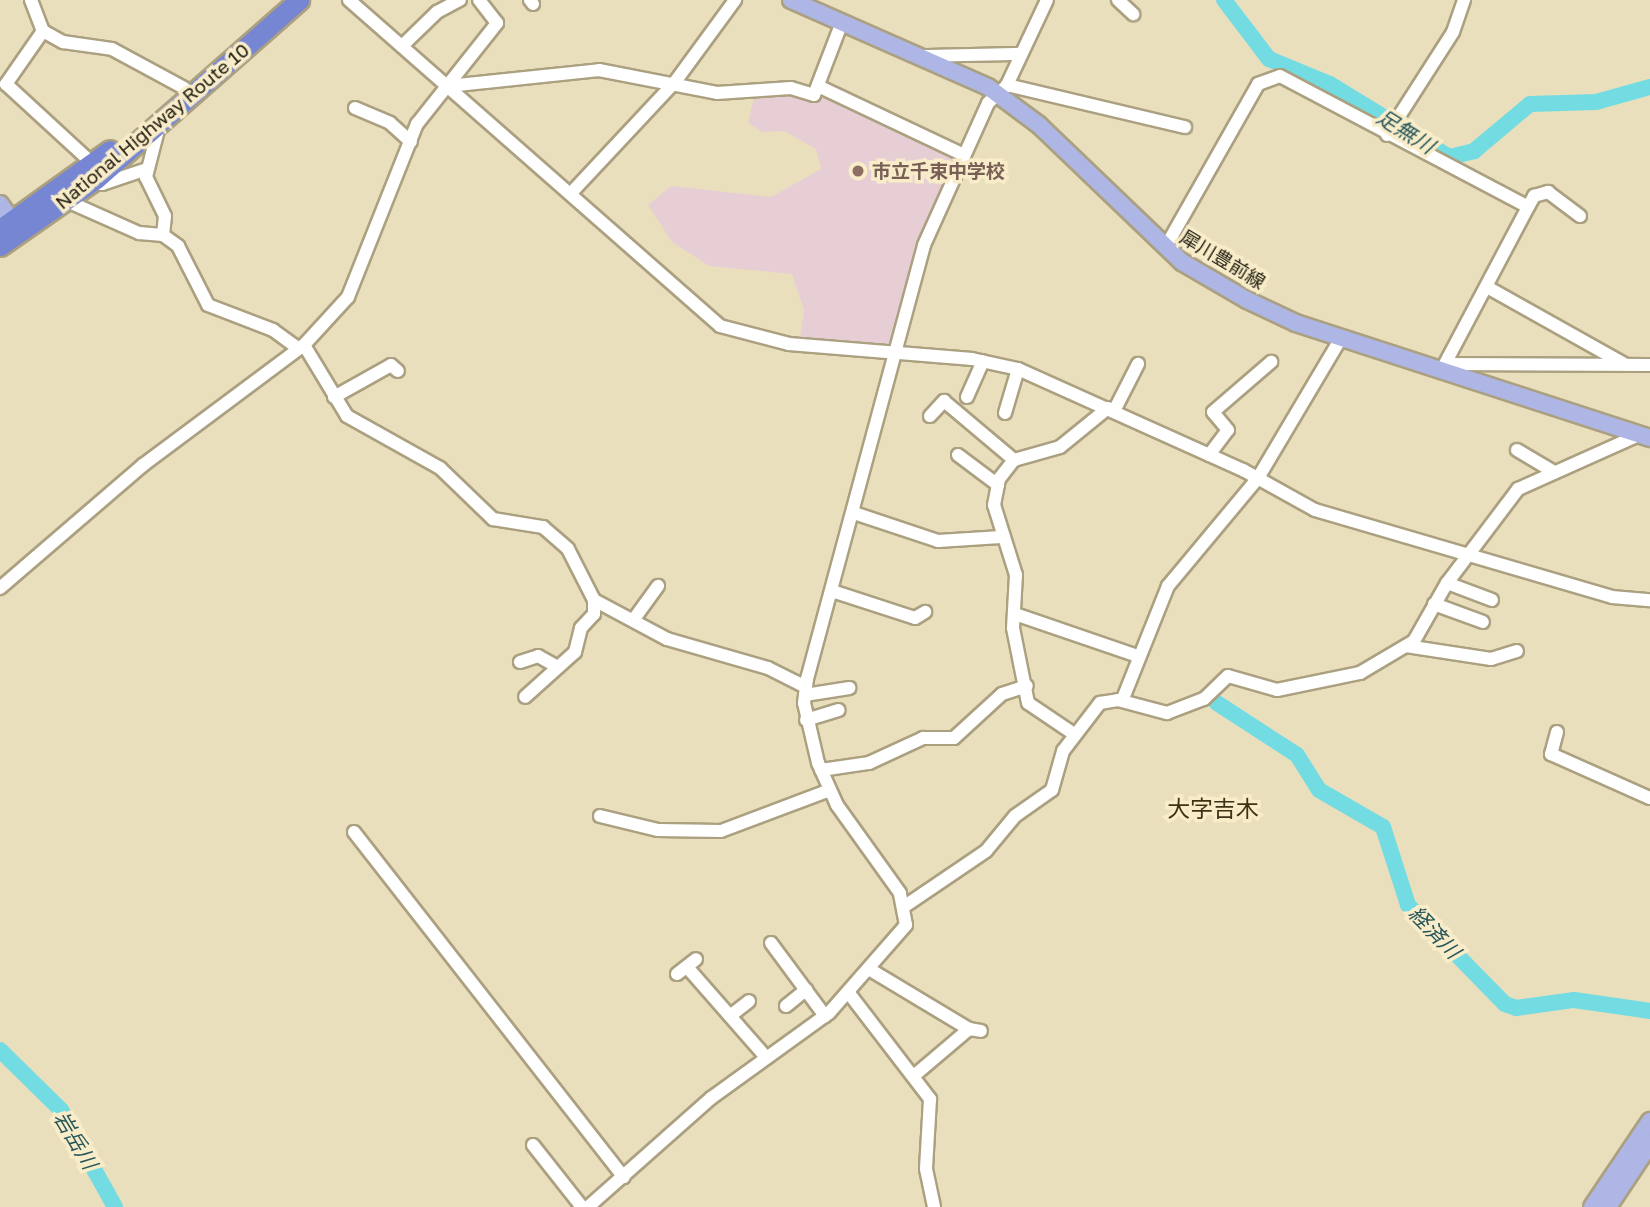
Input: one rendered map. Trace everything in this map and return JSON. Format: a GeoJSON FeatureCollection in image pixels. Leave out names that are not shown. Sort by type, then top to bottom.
{"type":"FeatureCollection","features":[{"type":"Feature","properties":{"kind":"highway","name":"National Highway Route 10"},"geometry":{"type":"LineString","coordinates":[[11,227],[67,201],[95,171],[279,0]]}},
{"type":"Feature","properties":{"kind":"highway","name":"National Highway Route 10"},"geometry":{"type":"LineString","coordinates":[[0,246],[11,227],[159,126],[299,0]]}},
{"type":"Feature","properties":{"kind":"main road","name":"犀川豊前線"},"geometry":{"type":"LineString","coordinates":[[791,0],[1002,89],[1165,248],[1247,300],[1341,338],[1444,368],[1644,437]]}},
{"type":"Feature","properties":{"kind":"main road"},"geometry":{"type":"LineString","coordinates":[[0,204],[11,227]]}},
{"type":"Feature","properties":{"kind":"main road"},"geometry":{"type":"LineString","coordinates":[[1592,1207],[1650,1121]]}},
{"type":"Feature","properties":{"kind":"main road"},"geometry":{"type":"LineString","coordinates":[[1608,1207],[1650,1144]]}},
{"type":"Feature","properties":{"kind":"street"},"geometry":{"type":"LineString","coordinates":[[31,0],[43,31],[63,43],[112,49],[184,88]]}},
{"type":"Feature","properties":{"kind":"street"},"geometry":{"type":"LineString","coordinates":[[349,0],[572,192],[711,321],[789,344],[983,361],[1018,369],[1209,454],[1315,510],[1477,552],[1612,597],[1650,600]]}},
{"type":"Feature","properties":{"kind":"street"},"geometry":{"type":"LineString","coordinates":[[402,47],[437,12],[460,0]]}},
{"type":"Feature","properties":{"kind":"street"},"geometry":{"type":"LineString","coordinates":[[0,588],[300,346],[360,279],[411,142],[445,85],[497,23],[479,0]]}},
{"type":"Feature","properties":{"kind":"street"},"geometry":{"type":"LineString","coordinates":[[572,192],[675,82],[735,0]]}},
{"type":"Feature","properties":{"kind":"street"},"geometry":{"type":"LineString","coordinates":[[588,1207],[765,1056],[825,1016],[906,925],[905,906],[821,770],[806,720],[805,691],[896,354],[913,277],[964,155],[1002,89],[1047,0]]}},
{"type":"Feature","properties":{"kind":"street"},"geometry":{"type":"LineString","coordinates":[[1118,0],[1132,14]]}},
{"type":"Feature","properties":{"kind":"street"},"geometry":{"type":"LineString","coordinates":[[1387,135],[1453,32],[1464,0]]}},
{"type":"Feature","properties":{"kind":"street"},"geometry":{"type":"LineString","coordinates":[[445,85],[460,89],[599,70],[675,82],[717,93],[791,88],[814,95],[820,87],[842,22]]}},
{"type":"Feature","properties":{"kind":"street"},"geometry":{"type":"LineString","coordinates":[[43,31],[6,84],[95,171],[102,184],[147,169],[159,144],[159,126]]}},
{"type":"Feature","properties":{"kind":"street"},"geometry":{"type":"LineString","coordinates":[[922,56],[1020,54]]}},
{"type":"Feature","properties":{"kind":"street"},"geometry":{"type":"LineString","coordinates":[[1165,248],[1266,78],[1294,83],[1387,135],[1528,207]]}},
{"type":"Feature","properties":{"kind":"street"},"geometry":{"type":"LineString","coordinates":[[820,87],[964,155]]}},
{"type":"Feature","properties":{"kind":"street"},"geometry":{"type":"LineString","coordinates":[[1002,89],[1185,127]]}},
{"type":"Feature","properties":{"kind":"street"},"geometry":{"type":"LineString","coordinates":[[355,108],[390,123],[411,142]]}},
{"type":"Feature","properties":{"kind":"street"},"geometry":{"type":"LineString","coordinates":[[147,169],[165,216],[163,235]]}},
{"type":"Feature","properties":{"kind":"street"},"geometry":{"type":"LineString","coordinates":[[1580,216],[1548,192],[1534,196],[1444,368],[1650,365]]}},
{"type":"Feature","properties":{"kind":"street"},"geometry":{"type":"LineString","coordinates":[[67,201],[139,233],[163,235],[178,246],[208,305],[273,330],[300,346],[334,397],[360,427],[440,468],[493,519],[527,521],[558,537],[594,600],[667,639],[768,668],[805,691],[849,688]]}},
{"type":"Feature","properties":{"kind":"street"},"geometry":{"type":"LineString","coordinates":[[1487,287],[1626,365]]}},
{"type":"Feature","properties":{"kind":"street"},"geometry":{"type":"LineString","coordinates":[[1122,701],[1168,586],[1258,478],[1341,338]]}},
{"type":"Feature","properties":{"kind":"street"},"geometry":{"type":"LineString","coordinates":[[967,397],[983,361]]}},
{"type":"Feature","properties":{"kind":"street"},"geometry":{"type":"LineString","coordinates":[[1209,454],[1227,430],[1213,412],[1271,362]]}},
{"type":"Feature","properties":{"kind":"street"},"geometry":{"type":"LineString","coordinates":[[1074,734],[1034,710],[1027,686],[1016,614],[1016,575],[1001,537],[994,505],[998,485],[1014,460],[1060,447],[1111,409],[1138,364]]}},
{"type":"Feature","properties":{"kind":"street"},"geometry":{"type":"LineString","coordinates":[[334,397],[391,365],[397,371]]}},
{"type":"Feature","properties":{"kind":"street"},"geometry":{"type":"LineString","coordinates":[[1005,413],[1018,369]]}},
{"type":"Feature","properties":{"kind":"street"},"geometry":{"type":"LineString","coordinates":[[930,416],[944,401],[1014,460]]}},
{"type":"Feature","properties":{"kind":"street"},"geometry":{"type":"LineString","coordinates":[[905,906],[986,851],[1015,816],[1052,789],[1074,734],[1100,704],[1122,701],[1167,713],[1204,699],[1228,676],[1277,690],[1360,673],[1406,646],[1447,583],[1477,552],[1510,497],[1554,472],[1644,437]]}},
{"type":"Feature","properties":{"kind":"street"},"geometry":{"type":"LineString","coordinates":[[1517,450],[1554,472]]}},
{"type":"Feature","properties":{"kind":"street"},"geometry":{"type":"LineString","coordinates":[[958,455],[998,485]]}},
{"type":"Feature","properties":{"kind":"street"},"geometry":{"type":"LineString","coordinates":[[853,513],[938,541],[1001,537]]}},
{"type":"Feature","properties":{"kind":"street"},"geometry":{"type":"LineString","coordinates":[[1447,583],[1492,600]]}},
{"type":"Feature","properties":{"kind":"street"},"geometry":{"type":"LineString","coordinates":[[634,619],[658,586]]}},
{"type":"Feature","properties":{"kind":"street"},"geometry":{"type":"LineString","coordinates":[[832,591],[915,618],[925,612]]}},
{"type":"Feature","properties":{"kind":"street"},"geometry":{"type":"LineString","coordinates":[[524,697],[575,652],[594,600]]}},
{"type":"Feature","properties":{"kind":"street"},"geometry":{"type":"LineString","coordinates":[[1434,604],[1483,622]]}},
{"type":"Feature","properties":{"kind":"street"},"geometry":{"type":"LineString","coordinates":[[1016,614],[1138,656]]}},
{"type":"Feature","properties":{"kind":"street"},"geometry":{"type":"LineString","coordinates":[[1406,646],[1491,659],[1517,651]]}},
{"type":"Feature","properties":{"kind":"street"},"geometry":{"type":"LineString","coordinates":[[520,662],[538,656],[558,667]]}},
{"type":"Feature","properties":{"kind":"street"},"geometry":{"type":"LineString","coordinates":[[821,770],[869,763],[923,738],[954,738],[1002,694],[1027,686]]}},
{"type":"Feature","properties":{"kind":"street"},"geometry":{"type":"LineString","coordinates":[[806,720],[839,709]]}},
{"type":"Feature","properties":{"kind":"street"},"geometry":{"type":"LineString","coordinates":[[1557,732],[1554,756],[1650,798]]}},
{"type":"Feature","properties":{"kind":"street"},"geometry":{"type":"LineString","coordinates":[[600,816],[658,830],[721,831],[831,790]]}},
{"type":"Feature","properties":{"kind":"street"},"geometry":{"type":"LineString","coordinates":[[354,832],[624,1177]]}},
{"type":"Feature","properties":{"kind":"street"},"geometry":{"type":"LineString","coordinates":[[771,943],[825,1016]]}},
{"type":"Feature","properties":{"kind":"street"},"geometry":{"type":"LineString","coordinates":[[687,966],[765,1056]]}},
{"type":"Feature","properties":{"kind":"street"},"geometry":{"type":"LineString","coordinates":[[869,969],[975,1030],[916,1074]]}},
{"type":"Feature","properties":{"kind":"street"},"geometry":{"type":"LineString","coordinates":[[786,1006],[806,990]]}},
{"type":"Feature","properties":{"kind":"street"},"geometry":{"type":"LineString","coordinates":[[848,992],[916,1074],[930,1099],[926,1170],[934,1207]]}},
{"type":"Feature","properties":{"kind":"street"},"geometry":{"type":"LineString","coordinates":[[730,1016],[749,1001]]}},
{"type":"Feature","properties":{"kind":"street"},"geometry":{"type":"LineString","coordinates":[[533,1145],[582,1207]]}},
{"type":"Feature","properties":{"kind":"shaded area"},"geometry":{"type":"Polygon","coordinates":[[[820,87],[964,155],[890,347],[799,345],[804,310],[792,274],[709,266],[672,242],[648,205],[671,186],[771,197],[821,169],[816,149],[784,131],[762,132],[748,123],[756,89],[814,95],[820,87]]]}},
{"type":"Feature","properties":{"kind":"waterway","name":"足無川"},"geometry":{"type":"LineString","coordinates":[[1224,0],[1269,59],[1330,84],[1449,157],[1474,151],[1530,104],[1596,102],[1650,87]]}},
{"type":"Feature","properties":{"kind":"waterway","name":"経済川"},"geometry":{"type":"LineString","coordinates":[[1217,703],[1297,755],[1319,790],[1383,827],[1408,905],[1505,1004],[1516,1008],[1574,1000],[1650,1011]]}},
{"type":"Feature","properties":{"kind":"waterway","name":"岩岳川"},"geometry":{"type":"LineString","coordinates":[[0,1050],[61,1110],[115,1207]]}},
{"type":"Feature","properties":{"kind":"place","name":"市立千束中学校"},"geometry":{"type":"Point","coordinates":[858,171]}},
{"type":"Feature","properties":{"kind":"district","name":"大字吉木"},"geometry":{"type":"Point","coordinates":[1213,808]}}]}
